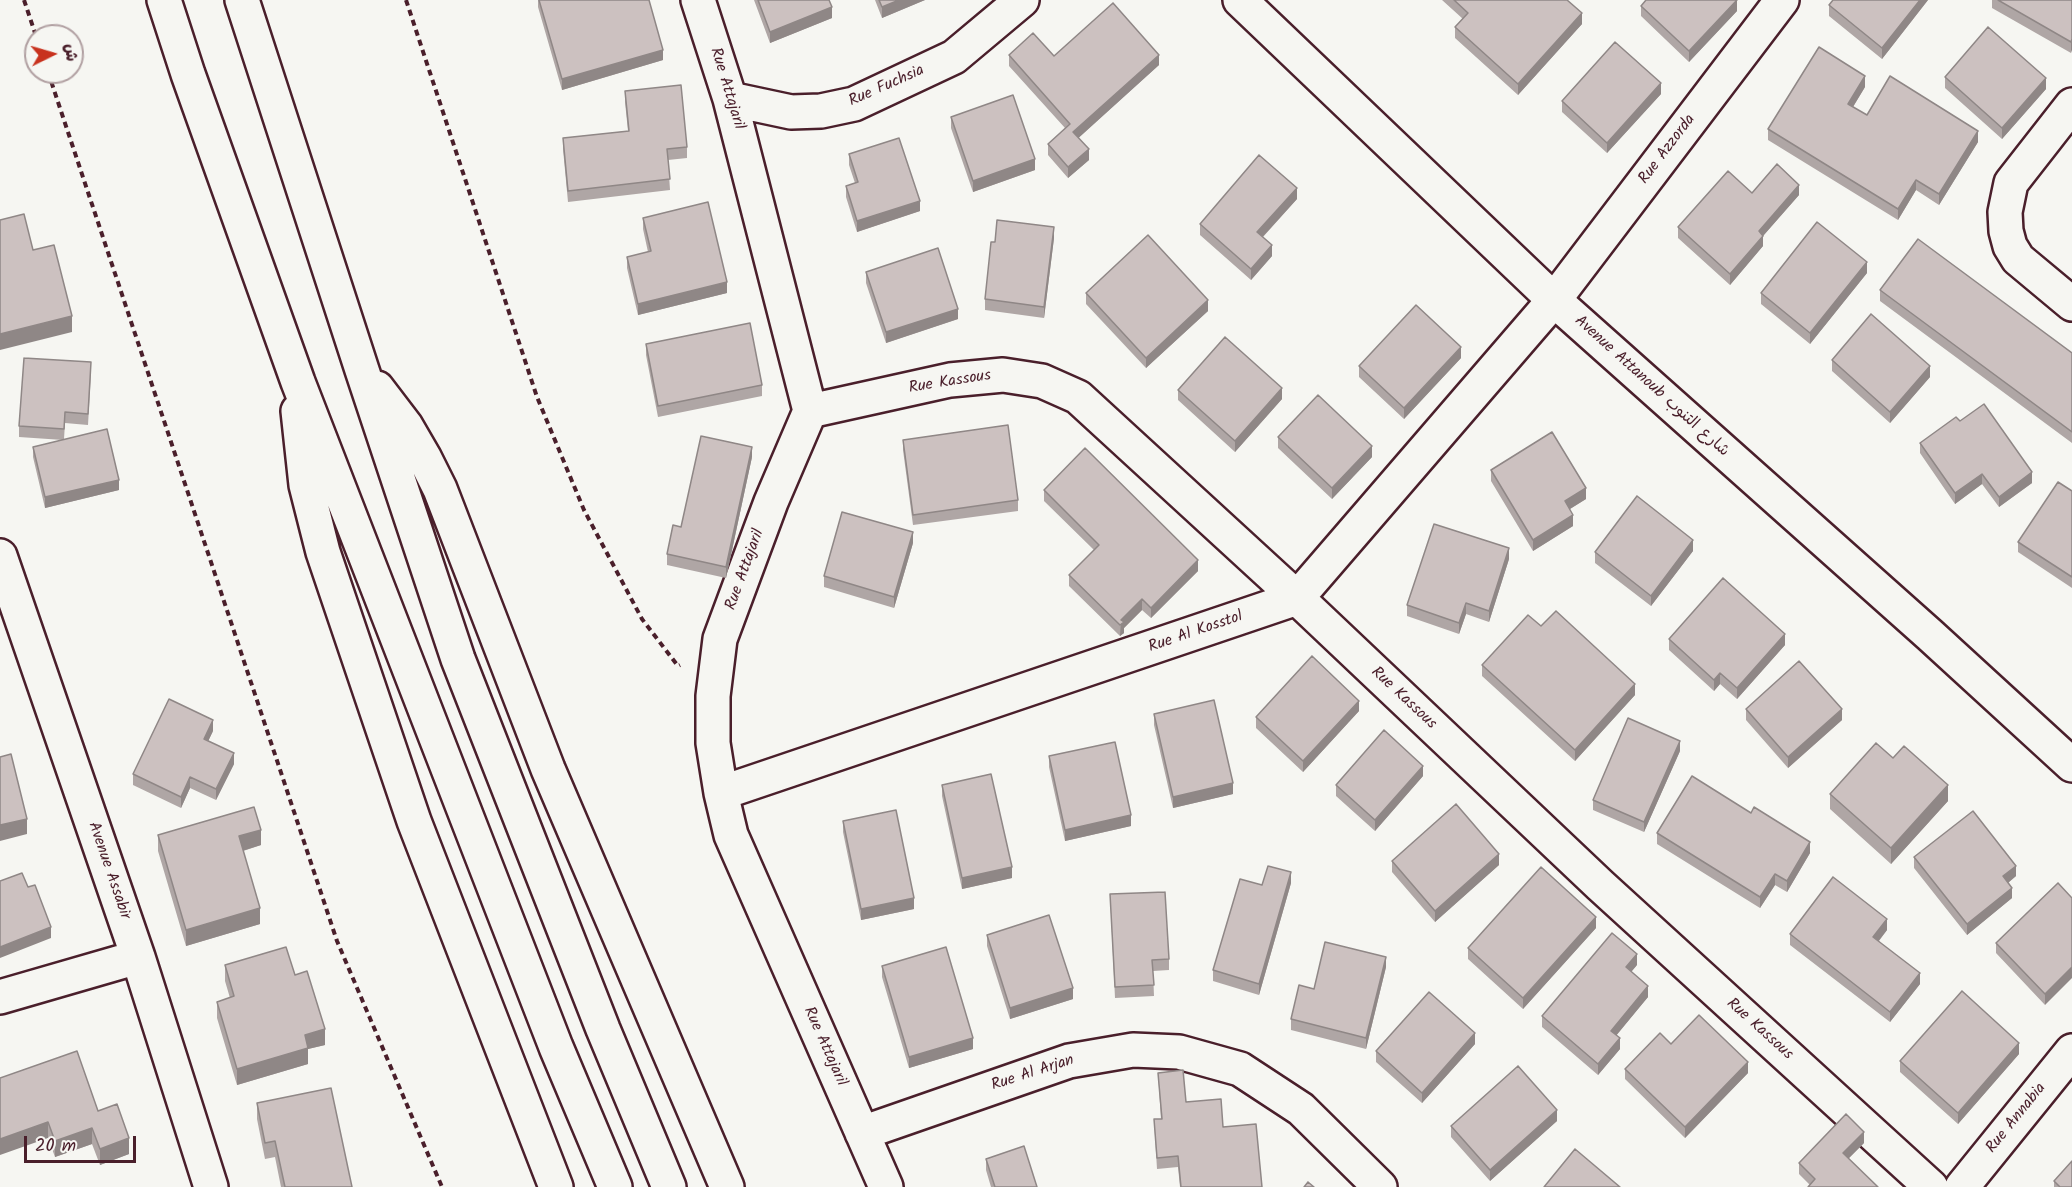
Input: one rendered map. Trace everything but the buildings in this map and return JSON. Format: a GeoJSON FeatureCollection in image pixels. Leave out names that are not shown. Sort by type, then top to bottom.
{"type":"FeatureCollection","features":[{"type":"Feature","properties":{"kind":"main road"},"geometry":{"type":"LineString","coordinates":[[164,0],[188,74],[298,382],[552,1036],[615,1187]]}},
{"type":"Feature","properties":{"kind":"main road"},"geometry":{"type":"LineString","coordinates":[[242,0],[458,659],[603,1029],[669,1187]]}},
{"type":"Feature","properties":{"kind":"main road","name":"Rue Attajaril"},"geometry":{"type":"LineString","coordinates":[[698,0],[730,99],[810,411],[767,512],[720,639],[713,696],[713,743],[731,836],[862,1133]]}},
{"type":"Feature","properties":{"kind":"main road","name":"Rue Fuchsia"},"geometry":{"type":"LineString","coordinates":[[730,99],[791,112],[821,111],[854,104],[954,57],[1022,0]]}},
{"type":"Feature","properties":{"kind":"main road","name":"Avenue Attanoub شارع التنوب"},"geometry":{"type":"LineString","coordinates":[[1240,0],[1554,300],[1930,635],[2072,765]]}},
{"type":"Feature","properties":{"kind":"main road","name":"Rue Azzorda"},"geometry":{"type":"LineString","coordinates":[[1554,300],[1782,0]]}},
{"type":"Feature","properties":{"kind":"main road"},"geometry":{"type":"LineString","coordinates":[[2072,105],[2011,183],[2005,212],[2010,246],[2018,259],[2072,304]]}},
{"type":"Feature","properties":{"kind":"main road"},"geometry":{"type":"LineString","coordinates":[[1297,598],[1554,300]]}},
{"type":"Feature","properties":{"kind":"main road"},"geometry":{"type":"LineString","coordinates":[[362,370],[406,426],[440,489],[548,769],[728,1187]]}},
{"type":"Feature","properties":{"kind":"main road","name":"Rue Kassous"},"geometry":{"type":"LineString","coordinates":[[810,411],[950,380],[1003,375],[1042,381],[1078,397],[1297,598],[1600,885],[1931,1187]]}},
{"type":"Feature","properties":{"kind":"main road"},"geometry":{"type":"LineString","coordinates":[[298,382],[298,416],[306,485],[323,552],[414,821],[556,1187]]}},
{"type":"Feature","properties":{"kind":"main road","name":"Avenue Assabir"},"geometry":{"type":"LineString","coordinates":[[0,556],[138,957],[211,1187]]}},
{"type":"Feature","properties":{"kind":"main road","name":"Rue Al Kosstol"},"geometry":{"type":"LineString","coordinates":[[721,793],[1297,598]]}},
{"type":"Feature","properties":{"kind":"main road"},"geometry":{"type":"LineString","coordinates":[[0,997],[138,957]]}},
{"type":"Feature","properties":{"kind":"main road","name":"Rue Al Arjan"},"geometry":{"type":"LineString","coordinates":[[862,1133],[1069,1060],[1133,1050],[1179,1052],[1240,1070],[1301,1109],[1380,1187]]}},
{"type":"Feature","properties":{"kind":"main road","name":"Rue Annabia"},"geometry":{"type":"LineString","coordinates":[[1962,1187],[2072,1051]]}},
{"type":"Feature","properties":{"kind":"main road"},"geometry":{"type":"LineString","coordinates":[[862,1133],[886,1187]]}},
{"type":"Feature","properties":{"kind":"path"},"geometry":{"type":"LineString","coordinates":[[24,0],[32,24]]}},
{"type":"Feature","properties":{"kind":"path"},"geometry":{"type":"LineString","coordinates":[[406,0],[537,397],[584,510],[642,619],[678,666],[717,662]]}},
{"type":"Feature","properties":{"kind":"path"},"geometry":{"type":"LineString","coordinates":[[52,84],[337,941],[442,1187]]}}]}
